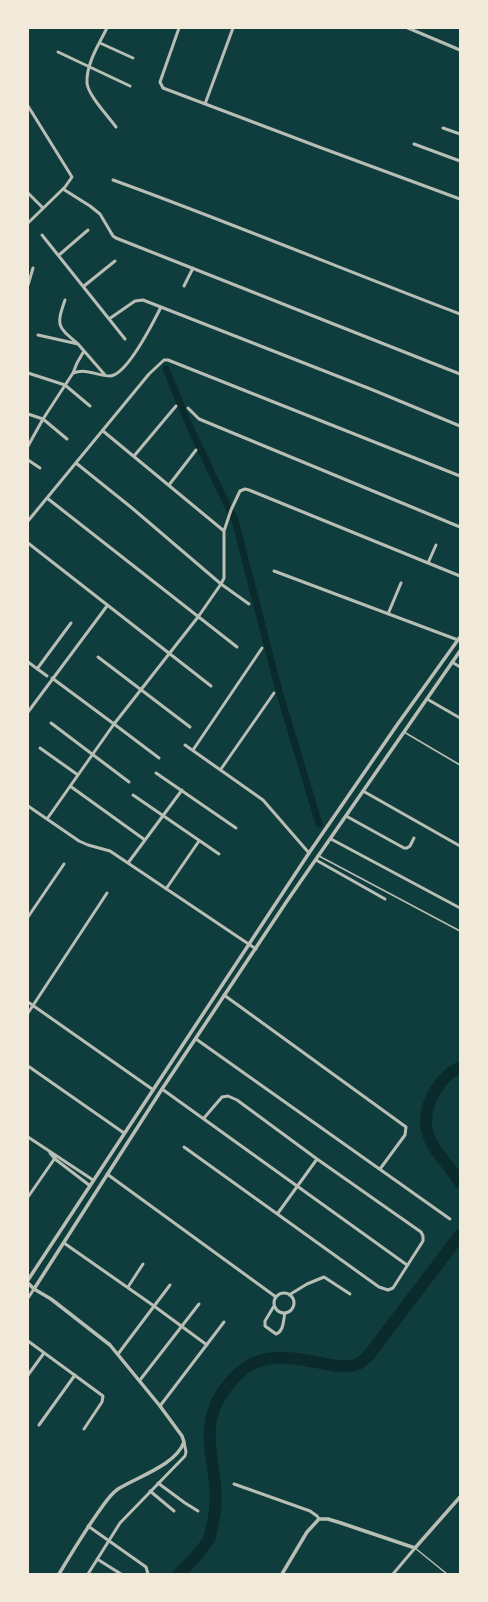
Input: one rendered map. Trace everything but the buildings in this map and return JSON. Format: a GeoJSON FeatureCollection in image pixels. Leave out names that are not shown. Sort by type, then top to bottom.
{"type":"FeatureCollection","features":[{"type":"Feature","properties":{"kind":"street"},"geometry":{"type":"LineString","coordinates":[[107,28],[90,67],[87,82],[91,93],[116,127]]}},
{"type":"Feature","properties":{"kind":"street"},"geometry":{"type":"LineString","coordinates":[[179,28],[160,84],[163,88],[460,199]]}},
{"type":"Feature","properties":{"kind":"street"},"geometry":{"type":"LineString","coordinates":[[205,104],[233,28]]}},
{"type":"Feature","properties":{"kind":"street"},"geometry":{"type":"LineString","coordinates":[[408,28],[460,50]]}},
{"type":"Feature","properties":{"kind":"street"},"geometry":{"type":"LineString","coordinates":[[100,43],[133,58]]}},
{"type":"Feature","properties":{"kind":"street"},"geometry":{"type":"LineString","coordinates":[[58,52],[130,86]]}},
{"type":"Feature","properties":{"kind":"street"},"geometry":{"type":"LineString","coordinates":[[28,106],[72,176],[71,180],[63,189],[28,223]]}},
{"type":"Feature","properties":{"kind":"street"},"geometry":{"type":"LineString","coordinates":[[443,128],[460,134]]}},
{"type":"Feature","properties":{"kind":"street"},"geometry":{"type":"LineString","coordinates":[[414,144],[460,161]]}},
{"type":"Feature","properties":{"kind":"street"},"geometry":{"type":"LineString","coordinates":[[113,180],[254,232],[325,262],[460,314]]}},
{"type":"Feature","properties":{"kind":"street"},"geometry":{"type":"LineString","coordinates":[[63,189],[100,214],[113,236],[116,238],[460,374]]}},
{"type":"Feature","properties":{"kind":"street"},"geometry":{"type":"LineString","coordinates":[[28,193],[43,208]]}},
{"type":"Feature","properties":{"kind":"street"},"geometry":{"type":"LineString","coordinates":[[59,255],[88,230]]}},
{"type":"Feature","properties":{"kind":"street"},"geometry":{"type":"LineString","coordinates":[[42,235],[125,339]]}},
{"type":"Feature","properties":{"kind":"street"},"geometry":{"type":"LineString","coordinates":[[84,286],[115,261]]}},
{"type":"Feature","properties":{"kind":"street"},"geometry":{"type":"LineString","coordinates":[[28,285],[33,268]]}},
{"type":"Feature","properties":{"kind":"street"},"geometry":{"type":"LineString","coordinates":[[184,286],[192,268]]}},
{"type":"Feature","properties":{"kind":"street"},"geometry":{"type":"LineString","coordinates":[[65,300],[60,316],[60,326],[64,333],[78,344],[105,375]]}},
{"type":"Feature","properties":{"kind":"street"},"geometry":{"type":"LineString","coordinates":[[109,319],[138,300],[143,300],[373,390],[460,426]]}},
{"type":"Feature","properties":{"kind":"street"},"geometry":{"type":"LineString","coordinates":[[74,373],[85,371],[109,376],[116,374],[138,349],[161,307]]}},
{"type":"Feature","properties":{"kind":"street"},"geometry":{"type":"LineString","coordinates":[[38,335],[78,344]]}},
{"type":"Feature","properties":{"kind":"street"},"geometry":{"type":"LineString","coordinates":[[28,446],[43,419],[74,373],[77,363],[84,351]]}},
{"type":"Feature","properties":{"kind":"street"},"geometry":{"type":"LineString","coordinates":[[28,521],[149,374],[164,360],[168,360],[460,476]]}},
{"type":"Feature","properties":{"kind":"street"},"geometry":{"type":"LineString","coordinates":[[28,373],[65,385],[90,406]]}},
{"type":"Feature","properties":{"kind":"street"},"geometry":{"type":"LineString","coordinates":[[134,456],[176,406]]}},
{"type":"Feature","properties":{"kind":"street"},"geometry":{"type":"LineString","coordinates":[[188,408],[199,419],[460,527]]}},
{"type":"Feature","properties":{"kind":"street"},"geometry":{"type":"LineString","coordinates":[[28,414],[43,419],[68,438]]}},
{"type":"Feature","properties":{"kind":"street"},"geometry":{"type":"LineString","coordinates":[[103,431],[224,531]]}},
{"type":"Feature","properties":{"kind":"street"},"geometry":{"type":"LineString","coordinates":[[169,485],[196,450]]}},
{"type":"Feature","properties":{"kind":"street"},"geometry":{"type":"LineString","coordinates":[[28,460],[40,468]]}},
{"type":"Feature","properties":{"kind":"street"},"geometry":{"type":"LineString","coordinates":[[76,463],[132,508],[221,584],[248,604]]}},
{"type":"Feature","properties":{"kind":"street"},"geometry":{"type":"LineString","coordinates":[[47,819],[114,724],[198,617],[221,584],[224,578],[224,531],[238,493],[244,489],[460,576]]}},
{"type":"Feature","properties":{"kind":"street"},"geometry":{"type":"LineString","coordinates":[[47,498],[237,648]]}},
{"type":"Feature","properties":{"kind":"street"},"geometry":{"type":"LineString","coordinates":[[28,513],[32,516]]}},
{"type":"Feature","properties":{"kind":"street"},"geometry":{"type":"LineString","coordinates":[[28,543],[211,686]]}},
{"type":"Feature","properties":{"kind":"street"},"geometry":{"type":"LineString","coordinates":[[428,563],[436,545]]}},
{"type":"Feature","properties":{"kind":"street"},"geometry":{"type":"LineString","coordinates":[[88,1574],[120,1523],[185,1456],[186,1452],[184,1442],[182,1436],[160,1406],[118,1354],[97,1335],[34,1289],[28,1281],[152,1089],[250,945],[308,853],[459,639],[274,571]]}},
{"type":"Feature","properties":{"kind":"street"},"geometry":{"type":"LineString","coordinates":[[388,614],[401,583]]}},
{"type":"Feature","properties":{"kind":"street"},"geometry":{"type":"LineString","coordinates":[[28,712],[107,606]]}},
{"type":"Feature","properties":{"kind":"street"},"geometry":{"type":"LineString","coordinates":[[37,669],[71,623]]}},
{"type":"Feature","properties":{"kind":"street"},"geometry":{"type":"LineString","coordinates":[[193,750],[262,648]]}},
{"type":"Feature","properties":{"kind":"street"},"geometry":{"type":"LineString","coordinates":[[28,1298],[162,1089],[224,996],[318,856],[460,651]]}},
{"type":"Feature","properties":{"kind":"street"},"geometry":{"type":"LineString","coordinates":[[98,656],[190,727]]}},
{"type":"Feature","properties":{"kind":"street"},"geometry":{"type":"LineString","coordinates":[[28,662],[47,676]]}},
{"type":"Feature","properties":{"kind":"street"},"geometry":{"type":"LineString","coordinates":[[452,662],[460,667]]}},
{"type":"Feature","properties":{"kind":"street"},"geometry":{"type":"LineString","coordinates":[[52,678],[159,758]]}},
{"type":"Feature","properties":{"kind":"street"},"geometry":{"type":"LineString","coordinates":[[221,769],[274,693]]}},
{"type":"Feature","properties":{"kind":"street"},"geometry":{"type":"LineString","coordinates":[[427,699],[460,718]]}},
{"type":"Feature","properties":{"kind":"street"},"geometry":{"type":"LineString","coordinates":[[400,721],[408,726]]}},
{"type":"Feature","properties":{"kind":"street"},"geometry":{"type":"LineString","coordinates":[[51,723],[129,782]]}},
{"type":"Feature","properties":{"kind":"street"},"geometry":{"type":"LineString","coordinates":[[185,745],[263,800],[308,853]]}},
{"type":"Feature","properties":{"kind":"street"},"geometry":{"type":"LineString","coordinates":[[40,748],[78,775]]}},
{"type":"Feature","properties":{"kind":"street"},"geometry":{"type":"LineString","coordinates":[[156,773],[236,828]]}},
{"type":"Feature","properties":{"kind":"street"},"geometry":{"type":"LineString","coordinates":[[70,786],[145,840]]}},
{"type":"Feature","properties":{"kind":"street"},"geometry":{"type":"LineString","coordinates":[[128,862],[182,790]]}},
{"type":"Feature","properties":{"kind":"street"},"geometry":{"type":"LineString","coordinates":[[363,791],[460,846]]}},
{"type":"Feature","properties":{"kind":"street"},"geometry":{"type":"LineString","coordinates":[[133,795],[219,854]]}},
{"type":"Feature","properties":{"kind":"street"},"geometry":{"type":"LineString","coordinates":[[28,806],[79,841],[110,851],[128,862],[256,949]]}},
{"type":"Feature","properties":{"kind":"street"},"geometry":{"type":"LineString","coordinates":[[346,816],[404,848],[410,846],[414,838]]}},
{"type":"Feature","properties":{"kind":"street"},"geometry":{"type":"LineString","coordinates":[[331,839],[460,908]]}},
{"type":"Feature","properties":{"kind":"street"},"geometry":{"type":"LineString","coordinates":[[166,889],[200,841]]}},
{"type":"Feature","properties":{"kind":"street"},"geometry":{"type":"LineString","coordinates":[[316,860],[385,899]]}},
{"type":"Feature","properties":{"kind":"street"},"geometry":{"type":"LineString","coordinates":[[28,918],[64,864]]}},
{"type":"Feature","properties":{"kind":"street"},"geometry":{"type":"LineString","coordinates":[[28,1013],[107,893]]}},
{"type":"Feature","properties":{"kind":"street"},"geometry":{"type":"LineString","coordinates":[[224,996],[406,1127],[405,1135],[380,1169]]}},
{"type":"Feature","properties":{"kind":"street"},"geometry":{"type":"LineString","coordinates":[[28,1002],[152,1089]]}},
{"type":"Feature","properties":{"kind":"street"},"geometry":{"type":"LineString","coordinates":[[196,1039],[450,1219]]}},
{"type":"Feature","properties":{"kind":"street"},"geometry":{"type":"LineString","coordinates":[[28,1066],[124,1132]]}},
{"type":"Feature","properties":{"kind":"street"},"geometry":{"type":"LineString","coordinates":[[162,1089],[407,1265]]}},
{"type":"Feature","properties":{"kind":"street"},"geometry":{"type":"LineString","coordinates":[[184,1147],[383,1289],[388,1290],[393,1288],[423,1241],[421,1232],[317,1159],[237,1100],[228,1096],[222,1097],[204,1118]]}},
{"type":"Feature","properties":{"kind":"street"},"geometry":{"type":"LineString","coordinates":[[28,1137],[48,1152],[54,1159],[89,1185]]}},
{"type":"Feature","properties":{"kind":"street"},"geometry":{"type":"LineString","coordinates":[[48,1152],[57,1155],[93,1180]]}},
{"type":"Feature","properties":{"kind":"street"},"geometry":{"type":"LineString","coordinates":[[29,1194],[57,1155]]}},
{"type":"Feature","properties":{"kind":"street"},"geometry":{"type":"LineString","coordinates":[[278,1213],[317,1159]]}},
{"type":"Feature","properties":{"kind":"street"},"geometry":{"type":"LineString","coordinates":[[107,1174],[276,1297]]}},
{"type":"Feature","properties":{"kind":"street"},"geometry":{"type":"LineString","coordinates":[[64,1243],[128,1287],[207,1345]]}},
{"type":"Feature","properties":{"kind":"street"},"geometry":{"type":"LineString","coordinates":[[128,1287],[143,1264]]}},
{"type":"Feature","properties":{"kind":"street"},"geometry":{"type":"LineString","coordinates":[[289,1295],[307,1284],[324,1277],[350,1294]]}},
{"type":"Feature","properties":{"kind":"street"},"geometry":{"type":"LineString","coordinates":[[118,1354],[170,1285]]}},
{"type":"Feature","properties":{"kind":"street"},"geometry":{"type":"LineString","coordinates":[[274,1306],[277,1311],[285,1313],[291,1310],[294,1304],[292,1297],[283,1293],[276,1297],[274,1306],[265,1321],[265,1326],[267,1329],[276,1334],[279,1332],[282,1328],[285,1313]]}},
{"type":"Feature","properties":{"kind":"street"},"geometry":{"type":"LineString","coordinates":[[140,1380],[199,1304]]}},
{"type":"Feature","properties":{"kind":"street"},"geometry":{"type":"LineString","coordinates":[[160,1406],[224,1322]]}},
{"type":"Feature","properties":{"kind":"street"},"geometry":{"type":"LineString","coordinates":[[28,1341],[103,1396],[102,1402],[84,1429]]}},
{"type":"Feature","properties":{"kind":"street"},"geometry":{"type":"LineString","coordinates":[[28,1375],[44,1353]]}},
{"type":"Feature","properties":{"kind":"street"},"geometry":{"type":"LineString","coordinates":[[39,1425],[75,1375]]}},
{"type":"Feature","properties":{"kind":"street"},"geometry":{"type":"LineString","coordinates":[[59,1574],[88,1526],[104,1503],[116,1490],[148,1474],[162,1465],[178,1452],[184,1442]]}},
{"type":"Feature","properties":{"kind":"street"},"geometry":{"type":"LineString","coordinates":[[158,1483],[178,1499],[198,1510]]}},
{"type":"Feature","properties":{"kind":"street"},"geometry":{"type":"LineString","coordinates":[[234,1484],[310,1511],[317,1516],[318,1519]]}},
{"type":"Feature","properties":{"kind":"street"},"geometry":{"type":"LineString","coordinates":[[150,1491],[174,1511]]}},
{"type":"Feature","properties":{"kind":"street"},"geometry":{"type":"LineString","coordinates":[[393,1574],[460,1497]]}},
{"type":"Feature","properties":{"kind":"street"},"geometry":{"type":"LineString","coordinates":[[282,1574],[311,1526],[318,1519],[323,1518],[415,1548]]}},
{"type":"Feature","properties":{"kind":"street"},"geometry":{"type":"LineString","coordinates":[[88,1526],[146,1567],[148,1574]]}},
{"type":"Feature","properties":{"kind":"street"},"geometry":{"type":"LineString","coordinates":[[97,1559],[122,1574]]}},
{"type":"Feature","properties":{"kind":"lane"},"geometry":{"type":"LineString","coordinates":[[404,732],[460,765]]}},
{"type":"Feature","properties":{"kind":"lane"},"geometry":{"type":"LineString","coordinates":[[318,856],[460,931]]}},
{"type":"Feature","properties":{"kind":"lane"},"geometry":{"type":"LineString","coordinates":[[415,1548],[447,1574]]}},
{"type":"Feature","properties":{"kind":"waterway"},"geometry":{"type":"LineString","coordinates":[[166,369],[189,425],[235,520],[279,691],[319,824]]}},
{"type":"Feature","properties":{"kind":"waterway"},"geometry":{"type":"LineString","coordinates":[[460,1067],[453,1071],[440,1083],[431,1098],[426,1115],[426,1128],[433,1146],[460,1182]]}},
{"type":"Feature","properties":{"kind":"waterway"},"geometry":{"type":"LineString","coordinates":[[179,1574],[200,1552],[210,1537],[216,1502],[210,1448],[210,1430],[213,1413],[221,1395],[236,1376],[245,1368],[265,1359],[298,1359],[340,1366],[351,1366],[360,1363],[369,1355],[460,1235]]}}]}
